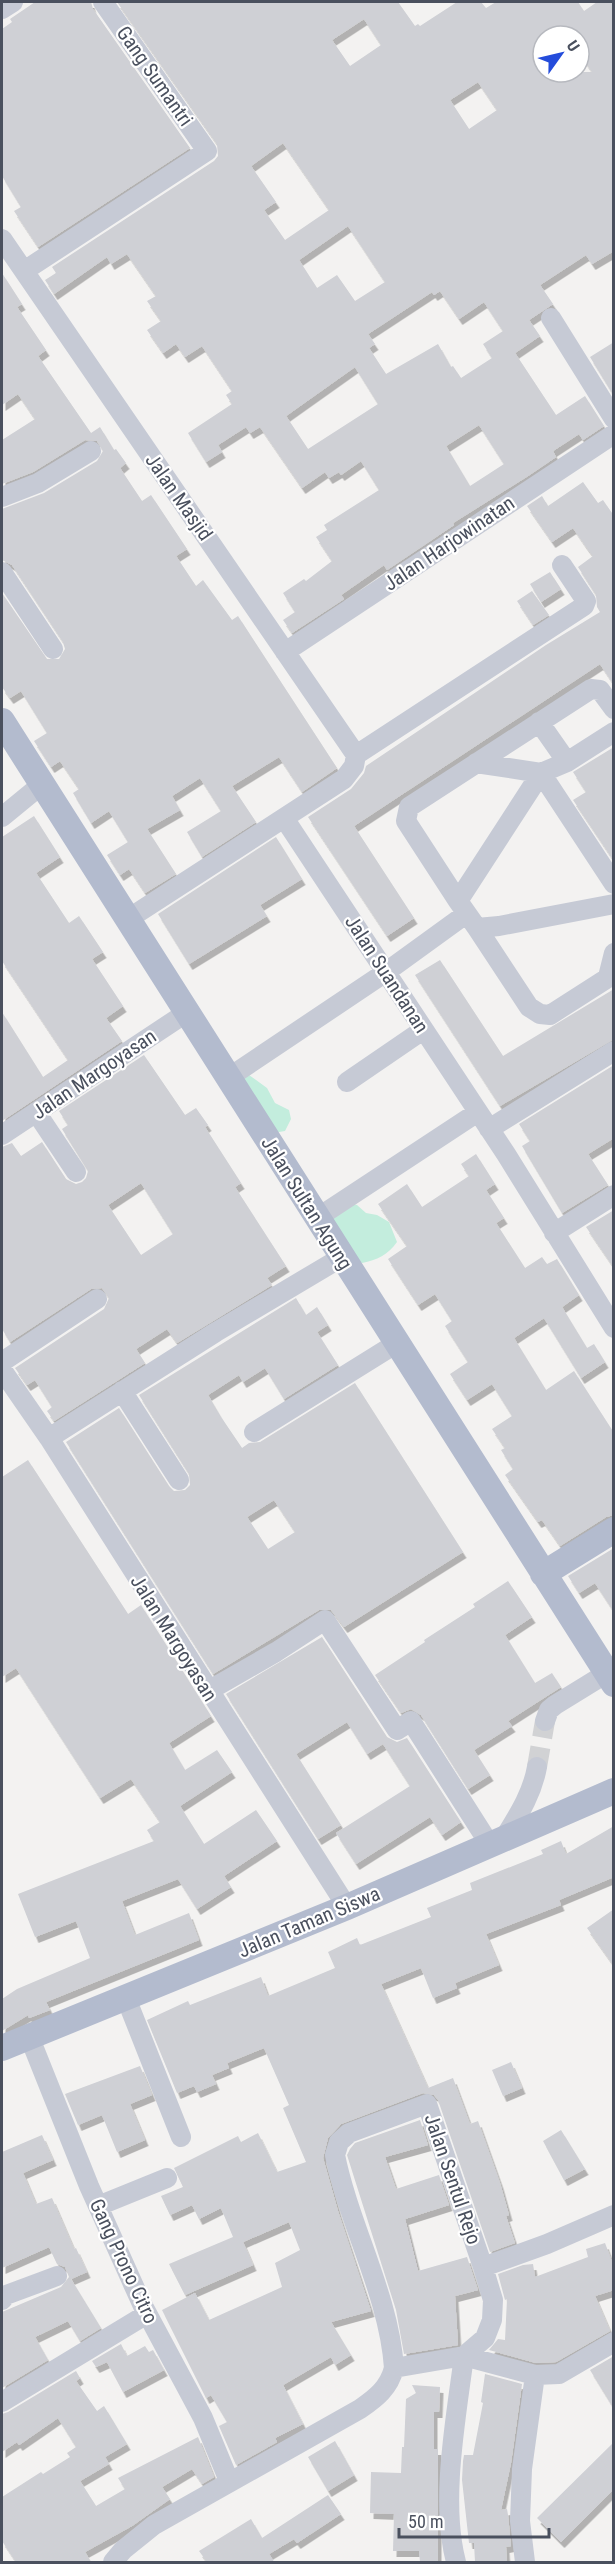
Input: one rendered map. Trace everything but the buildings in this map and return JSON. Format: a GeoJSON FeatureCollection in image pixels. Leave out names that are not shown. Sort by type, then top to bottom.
{"type":"FeatureCollection","features":[{"type":"Feature","properties":{"kind":"main road","name":"Jalan Sultan Agung"},"geometry":{"type":"LineString","coordinates":[[2,721],[610,1679]]}},
{"type":"Feature","properties":{"kind":"main road"},"geometry":{"type":"LineString","coordinates":[[543,1574],[614,1530]]}},
{"type":"Feature","properties":{"kind":"main road","name":"Jalan Taman Siswa"},"geometry":{"type":"LineString","coordinates":[[2,2048],[347,1907],[614,1791]]}},
{"type":"Feature","properties":{"kind":"street"},"geometry":{"type":"LineString","coordinates":[[2,9],[13,2]]}},
{"type":"Feature","properties":{"kind":"street","name":"Gang Sumantri"},"geometry":{"type":"LineString","coordinates":[[24,272],[207,151],[103,2]]}},
{"type":"Feature","properties":{"kind":"street","name":"Jalan Masjid"},"geometry":{"type":"LineString","coordinates":[[2,239],[356,755]]}},
{"type":"Feature","properties":{"kind":"street"},"geometry":{"type":"LineString","coordinates":[[551,318],[614,419]]}},
{"type":"Feature","properties":{"kind":"street","name":"Jalan Harjowinatan"},"geometry":{"type":"LineString","coordinates":[[285,652],[614,434]]}},
{"type":"Feature","properties":{"kind":"street"},"geometry":{"type":"LineString","coordinates":[[2,497],[38,483],[91,451]]}},
{"type":"Feature","properties":{"kind":"street"},"geometry":{"type":"LineString","coordinates":[[128,919],[344,779],[354,766],[356,755],[584,606],[586,601],[562,565]]}},
{"type":"Feature","properties":{"kind":"street"},"geometry":{"type":"LineString","coordinates":[[2,572],[53,649]]}},
{"type":"Feature","properties":{"kind":"street"},"geometry":{"type":"LineString","coordinates":[[614,709],[600,690],[595,688],[417,801],[409,807],[406,817],[467,914],[534,1012],[550,1015],[611,976],[614,953]]}},
{"type":"Feature","properties":{"kind":"street"},"geometry":{"type":"LineString","coordinates":[[539,722],[567,762]]}},
{"type":"Feature","properties":{"kind":"street"},"geometry":{"type":"LineString","coordinates":[[476,763],[541,773],[567,762],[614,732]]}},
{"type":"Feature","properties":{"kind":"street"},"geometry":{"type":"LineString","coordinates":[[541,773],[614,884]]}},
{"type":"Feature","properties":{"kind":"street"},"geometry":{"type":"LineString","coordinates":[[228,1078],[386,972],[467,914],[541,773]]}},
{"type":"Feature","properties":{"kind":"street"},"geometry":{"type":"LineString","coordinates":[[2,817],[42,785]]}},
{"type":"Feature","properties":{"kind":"street","name":"Jalan Suandanan"},"geometry":{"type":"LineString","coordinates":[[284,818],[478,1112],[614,1328]]}},
{"type":"Feature","properties":{"kind":"street"},"geometry":{"type":"LineString","coordinates":[[467,914],[499,926],[614,904]]}},
{"type":"Feature","properties":{"kind":"street","name":"Jalan Margoyasan"},"geometry":{"type":"LineString","coordinates":[[2,1135],[186,1012]]}},
{"type":"Feature","properties":{"kind":"street"},"geometry":{"type":"LineString","coordinates":[[347,1082],[423,1030]]}},
{"type":"Feature","properties":{"kind":"street"},"geometry":{"type":"LineString","coordinates":[[489,1130],[614,1051]]}},
{"type":"Feature","properties":{"kind":"street"},"geometry":{"type":"LineString","coordinates":[[36,1112],[75,1172]]}},
{"type":"Feature","properties":{"kind":"street"},"geometry":{"type":"LineString","coordinates":[[317,1218],[478,1112]]}},
{"type":"Feature","properties":{"kind":"street"},"geometry":{"type":"LineString","coordinates":[[554,1233],[614,1195]]}},
{"type":"Feature","properties":{"kind":"street"},"geometry":{"type":"LineString","coordinates":[[49,1438],[342,1257]]}},
{"type":"Feature","properties":{"kind":"street"},"geometry":{"type":"LineString","coordinates":[[3,1373],[97,1299]]}},
{"type":"Feature","properties":{"kind":"street"},"geometry":{"type":"LineString","coordinates":[[254,1432],[397,1343]]}},
{"type":"Feature","properties":{"kind":"street","name":"Jalan Margoyasan"},"geometry":{"type":"LineString","coordinates":[[3,1373],[49,1438],[347,1907]]}},
{"type":"Feature","properties":{"kind":"street"},"geometry":{"type":"LineString","coordinates":[[122,1391],[179,1480]]}},
{"type":"Feature","properties":{"kind":"street"},"geometry":{"type":"LineString","coordinates":[[208,1691],[276,1652],[325,1620],[397,1730],[411,1721],[496,1843],[524,1807],[537,1767]]}},
{"type":"Feature","properties":{"kind":"street"},"geometry":{"type":"LineString","coordinates":[[545,1721],[549,1710],[555,1705],[610,1679]]}},
{"type":"Feature","properties":{"kind":"street"},"geometry":{"type":"LineString","coordinates":[[126,1998],[181,2137]]}},
{"type":"Feature","properties":{"kind":"street","name":"Gang Prono Citro"},"geometry":{"type":"LineString","coordinates":[[29,2036],[98,2206],[147,2314],[203,2418],[229,2481]]}},
{"type":"Feature","properties":{"kind":"street","name":"Jalan Sentul Rejo"},"geometry":{"type":"LineString","coordinates":[[394,2368],[393,2350],[335,2155],[339,2142],[349,2133],[427,2104],[493,2300],[492,2320],[485,2338],[464,2356]]}},
{"type":"Feature","properties":{"kind":"street"},"geometry":{"type":"LineString","coordinates":[[98,2206],[167,2178]]}},
{"type":"Feature","properties":{"kind":"street"},"geometry":{"type":"LineString","coordinates":[[483,2267],[547,2244],[614,2215]]}},
{"type":"Feature","properties":{"kind":"street"},"geometry":{"type":"LineString","coordinates":[[2,2300],[6,2295],[57,2276]]}},
{"type":"Feature","properties":{"kind":"street"},"geometry":{"type":"LineString","coordinates":[[2,2402],[147,2314]]}},
{"type":"Feature","properties":{"kind":"street"},"geometry":{"type":"LineString","coordinates":[[113,2562],[123,2550],[154,2525],[368,2404],[387,2386],[394,2368],[464,2356],[535,2375],[559,2374],[614,2342]]}},
{"type":"Feature","properties":{"kind":"street"},"geometry":{"type":"LineString","coordinates":[[456,2562],[451,2544],[450,2478],[464,2356]]}},
{"type":"Feature","properties":{"kind":"street"},"geometry":{"type":"LineString","coordinates":[[525,2562],[520,2521],[522,2469],[535,2375]]}},
{"type":"Feature","properties":{"kind":"green space"},"geometry":{"type":"Polygon","coordinates":[[[249,1075],[267,1088],[275,1103],[289,1110],[291,1119],[285,1131],[273,1133],[235,1082],[249,1075]]]}},
{"type":"Feature","properties":{"kind":"green space"},"geometry":{"type":"Polygon","coordinates":[[[349,1203],[389,1222],[397,1242],[386,1254],[362,1263],[348,1254],[325,1216],[349,1203]]]}},
{"type":"Feature","properties":{"kind":"tunnel"},"geometry":{"type":"LineString","coordinates":[[537,1767],[545,1721]]}}]}
